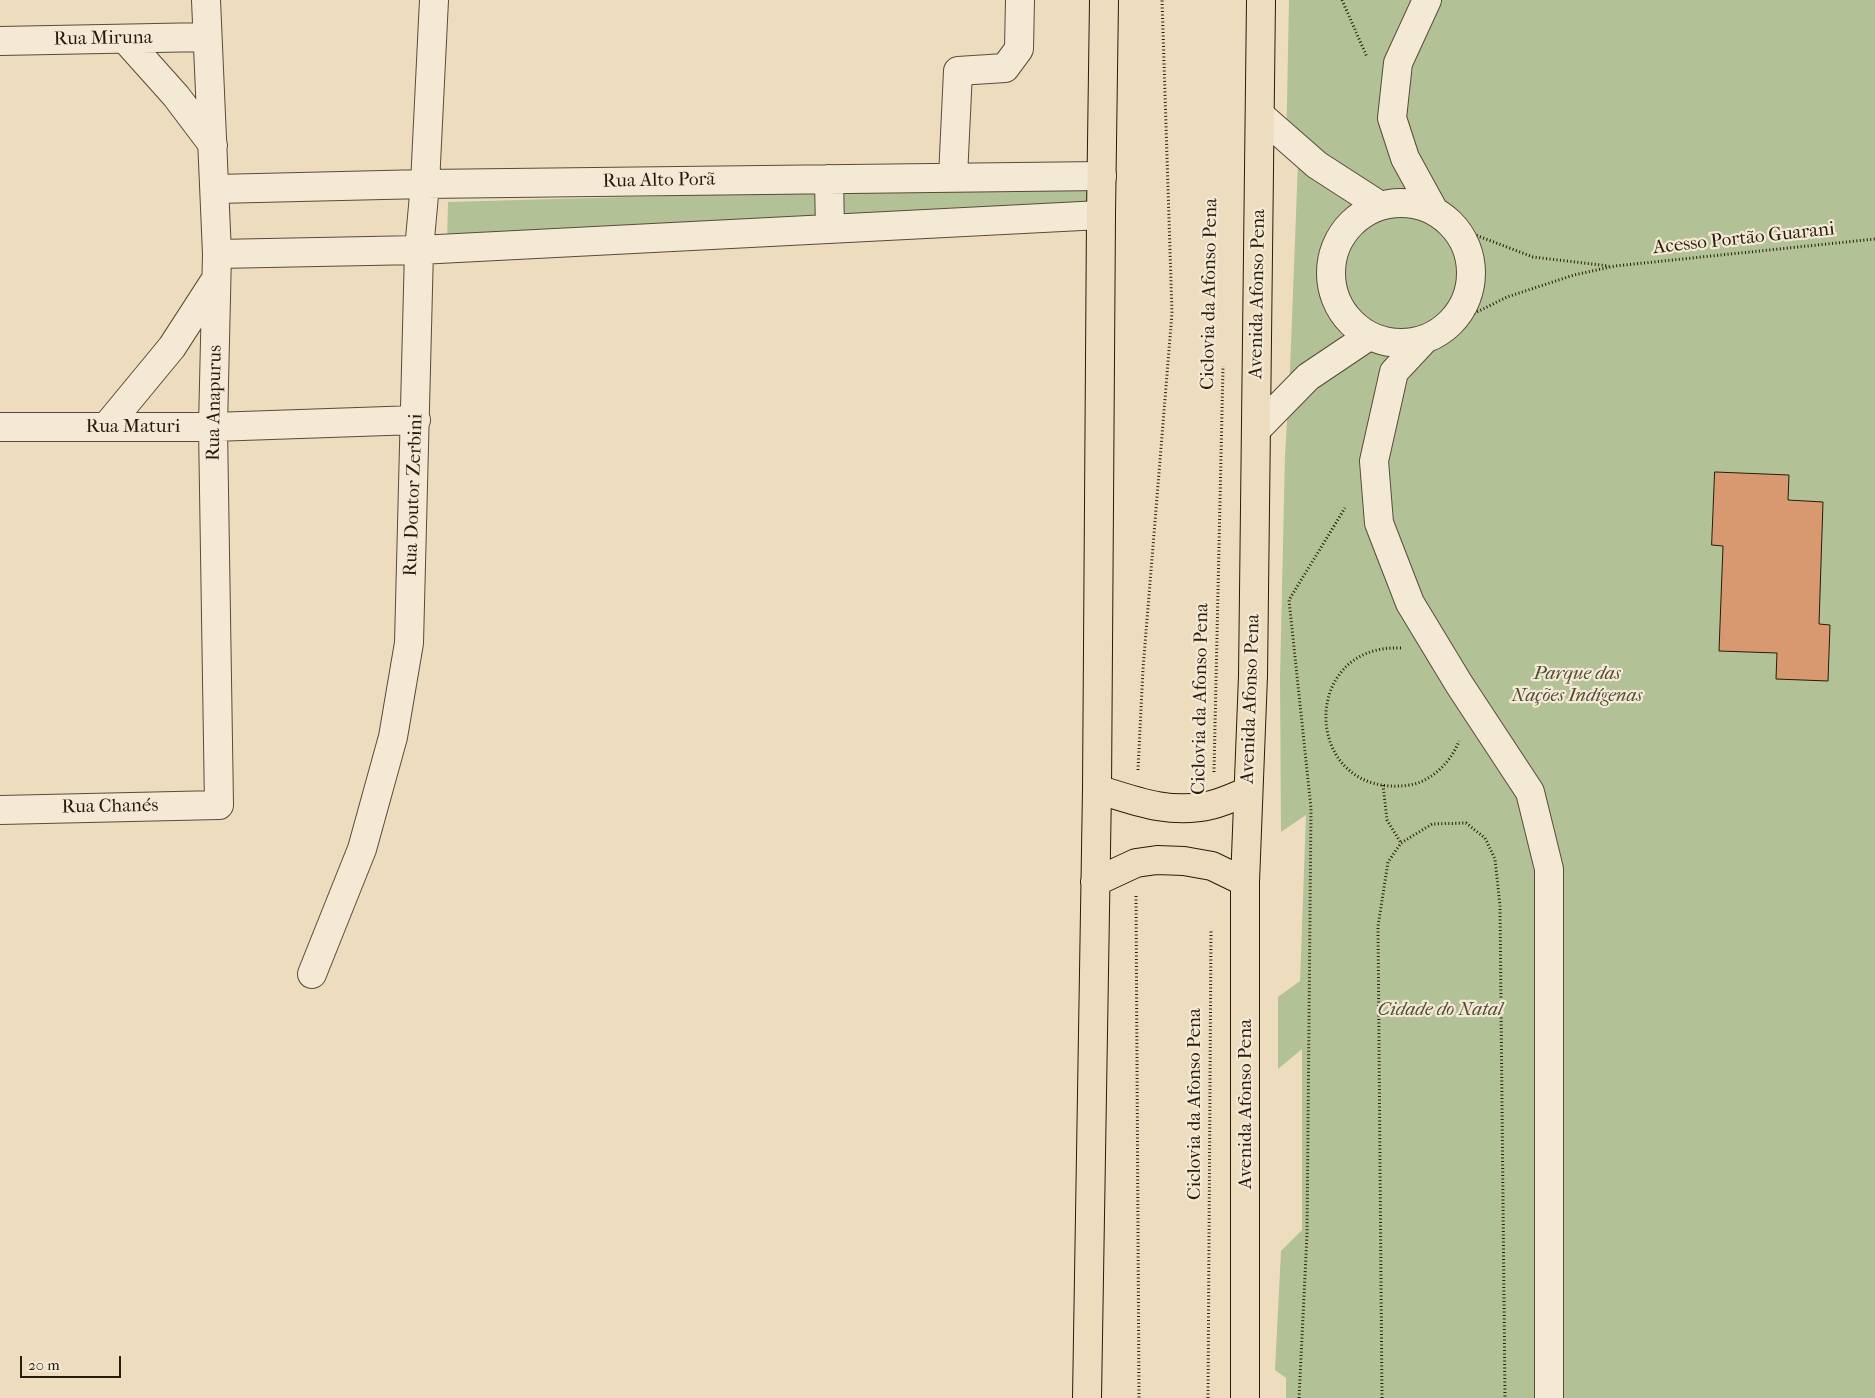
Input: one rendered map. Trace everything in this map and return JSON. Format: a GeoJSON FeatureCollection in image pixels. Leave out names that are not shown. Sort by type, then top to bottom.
{"type":"FeatureCollection","features":[{"type":"Feature","properties":{"kind":"main road"},"geometry":{"type":"LineString","coordinates":[[1087,1398],[1097,789],[1104,0]]}},
{"type":"Feature","properties":{"kind":"main road","name":"Avenida Afonso Pena"},"geometry":{"type":"LineString","coordinates":[[1245,1398],[1245,882],[1253,676],[1262,0]]}},
{"type":"Feature","properties":{"kind":"main road"},"geometry":{"type":"LineString","coordinates":[[1097,789],[1136,802],[1164,808],[1189,809],[1213,805],[1248,791]]}},
{"type":"Feature","properties":{"kind":"main road"},"geometry":{"type":"LineString","coordinates":[[1095,882],[1136,863],[1157,860],[1184,861],[1212,866],[1245,882]]}},
{"type":"Feature","properties":{"kind":"street","name":"Rua Anapurus"},"geometry":{"type":"LineString","coordinates":[[206,0],[216,189],[217,267],[213,427],[219,805]]}},
{"type":"Feature","properties":{"kind":"street","name":"Rua Doutor Zerbini"},"geometry":{"type":"LineString","coordinates":[[312,974],[362,849],[393,737],[410,643],[419,250],[425,184],[434,0]]}},
{"type":"Feature","properties":{"kind":"street"},"geometry":{"type":"LineString","coordinates":[[953,177],[958,70],[1005,68],[1019,50],[1020,0]]}},
{"type":"Feature","properties":{"kind":"street"},"geometry":{"type":"LineString","coordinates":[[1427,0],[1398,63],[1392,118],[1406,158],[1433,209],[1455,227],[1468,250],[1472,279],[1464,305],[1447,327],[1423,341],[1394,372],[1374,461],[1379,523],[1410,603],[1449,668],[1530,792],[1549,869],[1549,1398]]}},
{"type":"Feature","properties":{"kind":"street","name":"Rua Miruna"},"geometry":{"type":"LineString","coordinates":[[0,41],[207,37]]}},
{"type":"Feature","properties":{"kind":"street"},"geometry":{"type":"LineString","coordinates":[[125,38],[176,96],[213,145]]}},
{"type":"Feature","properties":{"kind":"street"},"geometry":{"type":"LineString","coordinates":[[1260,115],[1316,165],[1379,205]]}},
{"type":"Feature","properties":{"kind":"street","name":"Rua Alto Porã"},"geometry":{"type":"LineString","coordinates":[[216,189],[425,184],[1102,176]]}},
{"type":"Feature","properties":{"kind":"street"},"geometry":{"type":"LineString","coordinates":[[829,179],[830,229]]}},
{"type":"Feature","properties":{"kind":"street"},"geometry":{"type":"LineString","coordinates":[[1423,341],[1395,344],[1369,336],[1347,319],[1334,295],[1330,267],[1338,241],[1355,219],[1379,205],[1407,202],[1433,209]]}},
{"type":"Feature","properties":{"kind":"street"},"geometry":{"type":"LineString","coordinates":[[106,428],[172,347],[217,267],[419,250],[1101,215]]}},
{"type":"Feature","properties":{"kind":"street"},"geometry":{"type":"LineString","coordinates":[[1256,430],[1308,378],[1369,336]]}},
{"type":"Feature","properties":{"kind":"street","name":"Rua Maturi"},"geometry":{"type":"LineString","coordinates":[[0,428],[213,427],[416,420]]}},
{"type":"Feature","properties":{"kind":"street","name":"Rua Chanés"},"geometry":{"type":"LineString","coordinates":[[0,810],[219,805]]}},
{"type":"Feature","properties":{"kind":"path"},"geometry":{"type":"LineString","coordinates":[[1136,802],[1143,669],[1172,313],[1162,0]]}},
{"type":"Feature","properties":{"kind":"path"},"geometry":{"type":"LineString","coordinates":[[1455,227],[1533,257],[1615,266]]}},
{"type":"Feature","properties":{"kind":"path","name":"Acesso Portão Guarani"},"geometry":{"type":"LineString","coordinates":[[1615,266],[1875,239]]}},
{"type":"Feature","properties":{"kind":"path"},"geometry":{"type":"LineString","coordinates":[[1447,327],[1507,297],[1574,275],[1615,266]]}},
{"type":"Feature","properties":{"kind":"path","name":"Ciclovia da Afonso Pena"},"geometry":{"type":"LineString","coordinates":[[1213,805],[1223,362]]}},
{"type":"Feature","properties":{"kind":"path"},"geometry":{"type":"LineString","coordinates":[[1299,1398],[1307,1235],[1311,808],[1289,600],[1349,502]]}},
{"type":"Feature","properties":{"kind":"path"},"geometry":{"type":"LineString","coordinates":[[1449,668],[1429,657],[1408,649],[1386,648],[1365,654],[1347,666],[1334,684],[1326,705],[1326,729],[1334,752],[1349,770],[1369,782],[1393,787],[1417,784],[1438,772],[1454,754],[1462,733]]}},
{"type":"Feature","properties":{"kind":"path"},"geometry":{"type":"LineString","coordinates":[[1382,785],[1386,820],[1401,842]]}},
{"type":"Feature","properties":{"kind":"path"},"geometry":{"type":"LineString","coordinates":[[1382,1398],[1378,926],[1388,862],[1401,842],[1432,824],[1466,823],[1485,838],[1495,859],[1500,906],[1504,1398]]}},
{"type":"Feature","properties":{"kind":"path"},"geometry":{"type":"LineString","coordinates":[[1136,863],[1139,1398]]}},
{"type":"Feature","properties":{"kind":"path","name":"Ciclovia da Afonso Pena"},"geometry":{"type":"LineString","coordinates":[[1208,1398],[1211,925]]}},
{"type":"Feature","properties":{"kind":"green space","name":"Parque das Nações Indígenas"},"geometry":{"type":"Polygon","coordinates":[[[1289,0],[1875,0],[1875,1398],[1286,1398],[1286,1378],[1275,1370],[1281,1251],[1302,1230],[1302,1049],[1278,1069],[1278,997],[1300,981],[1306,815],[1281,832],[1280,678],[1285,455],[1298,162],[1286,155],[1289,0]]]}},
{"type":"Feature","properties":{"kind":"green space"},"geometry":{"type":"Polygon","coordinates":[[[1093,184],[1093,209],[447,243],[448,202],[1093,184]]]}},
{"type":"Feature","properties":{"kind":"building"},"geometry":{"type":"Polygon","coordinates":[[[1715,472],[1789,475],[1788,500],[1823,502],[1819,624],[1830,625],[1828,681],[1776,679],[1777,653],[1719,651],[1723,546],[1712,545],[1715,472]]]}},
{"type":"Feature","properties":{"kind":"park label","name":"Cidade do Natal"},"geometry":{"type":"Point","coordinates":[1440,1010]}}]}
